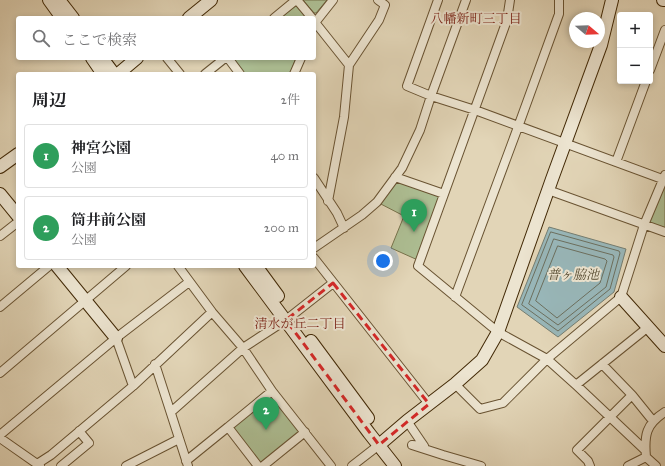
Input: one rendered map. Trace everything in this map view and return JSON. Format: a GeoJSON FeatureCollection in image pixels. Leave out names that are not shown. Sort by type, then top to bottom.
{"type":"FeatureCollection","features":[{"type":"Feature","properties":{"kind":"street"},"geometry":{"type":"LineString","coordinates":[[49,0],[61,16]]}},
{"type":"Feature","properties":{"kind":"street"},"geometry":{"type":"LineString","coordinates":[[59,0],[71,16]]}},
{"type":"Feature","properties":{"kind":"street"},"geometry":{"type":"LineString","coordinates":[[191,16],[211,0]]}},
{"type":"Feature","properties":{"kind":"street"},"geometry":{"type":"LineString","coordinates":[[277,16],[297,0],[310,16]]}},
{"type":"Feature","properties":{"kind":"street"},"geometry":{"type":"LineString","coordinates":[[316,19],[333,0]]}},
{"type":"Feature","properties":{"kind":"street"},"geometry":{"type":"LineString","coordinates":[[328,201],[344,118],[350,65],[379,20],[385,5],[378,0]]}},
{"type":"Feature","properties":{"kind":"street"},"geometry":{"type":"LineString","coordinates":[[438,0],[407,86],[565,144],[664,178],[644,225],[621,297],[547,359],[503,404],[480,409],[455,384]]}},
{"type":"Feature","properties":{"kind":"street"},"geometry":{"type":"LineString","coordinates":[[316,247],[362,215],[377,202],[402,168],[420,130],[466,0]]}},
{"type":"Feature","properties":{"kind":"street"},"geometry":{"type":"LineString","coordinates":[[510,0],[507,20],[418,266],[498,332],[547,359],[610,417],[646,453],[656,466]]}},
{"type":"Feature","properties":{"kind":"street"},"geometry":{"type":"LineString","coordinates":[[455,297],[559,14],[559,0]]}},
{"type":"Feature","properties":{"kind":"street"},"geometry":{"type":"LineString","coordinates":[[352,466],[455,384],[482,360],[498,332],[601,44],[612,0]]}},
{"type":"Feature","properties":{"kind":"street"},"geometry":{"type":"LineString","coordinates":[[316,23],[350,65]]}},
{"type":"Feature","properties":{"kind":"street"},"geometry":{"type":"LineString","coordinates":[[653,62],[665,30]]}},
{"type":"Feature","properties":{"kind":"street"},"geometry":{"type":"LineString","coordinates":[[93,60],[102,72]]}},
{"type":"Feature","properties":{"kind":"street"},"geometry":{"type":"LineString","coordinates":[[104,60],[112,72]]}},
{"type":"Feature","properties":{"kind":"street"},"geometry":{"type":"LineString","coordinates":[[120,72],[135,60]]}},
{"type":"Feature","properties":{"kind":"street"},"geometry":{"type":"LineString","coordinates":[[169,60],[178,72]]}},
{"type":"Feature","properties":{"kind":"street"},"geometry":{"type":"LineString","coordinates":[[208,72],[222,60]]}},
{"type":"Feature","properties":{"kind":"street"},"geometry":{"type":"LineString","coordinates":[[230,60],[238,72]]}},
{"type":"Feature","properties":{"kind":"street"},"geometry":{"type":"LineString","coordinates":[[295,72],[300,60]]}},
{"type":"Feature","properties":{"kind":"street"},"geometry":{"type":"LineString","coordinates":[[616,162],[645,84]]}},
{"type":"Feature","properties":{"kind":"street"},"geometry":{"type":"LineString","coordinates":[[0,168],[16,156]]}},
{"type":"Feature","properties":{"kind":"street"},"geometry":{"type":"LineString","coordinates":[[395,177],[444,194]]}},
{"type":"Feature","properties":{"kind":"street"},"geometry":{"type":"LineString","coordinates":[[316,181],[337,213],[344,228]]}},
{"type":"Feature","properties":{"kind":"street"},"geometry":{"type":"LineString","coordinates":[[548,190],[665,232]]}},
{"type":"Feature","properties":{"kind":"street"},"geometry":{"type":"LineString","coordinates":[[0,194],[16,214]]}},
{"type":"Feature","properties":{"kind":"street"},"geometry":{"type":"LineString","coordinates":[[0,236],[16,224]]}},
{"type":"Feature","properties":{"kind":"street"},"geometry":{"type":"LineString","coordinates":[[316,261],[429,404]]}},
{"type":"Feature","properties":{"kind":"street"},"geometry":{"type":"LineString","coordinates":[[1,306],[47,268]]}},
{"type":"Feature","properties":{"kind":"street"},"geometry":{"type":"LineString","coordinates":[[59,268],[116,338],[133,386]]}},
{"type":"Feature","properties":{"kind":"street"},"geometry":{"type":"LineString","coordinates":[[0,373],[124,268]]}},
{"type":"Feature","properties":{"kind":"street"},"geometry":{"type":"LineString","coordinates":[[179,268],[212,312],[243,348],[272,390],[331,466]]}},
{"type":"Feature","properties":{"kind":"street"},"geometry":{"type":"LineString","coordinates":[[247,268],[289,317]]}},
{"type":"Feature","properties":{"kind":"street"},"geometry":{"type":"LineString","coordinates":[[257,268],[289,317],[382,442],[404,466]]}},
{"type":"Feature","properties":{"kind":"street"},"geometry":{"type":"LineString","coordinates":[[189,282],[116,338],[0,436],[38,465],[133,386],[212,312]]}},
{"type":"Feature","properties":{"kind":"street"},"geometry":{"type":"LineString","coordinates":[[171,412],[243,348],[289,317],[333,283]]}},
{"type":"Feature","properties":{"kind":"street"},"geometry":{"type":"LineString","coordinates":[[621,297],[647,328],[665,346]]}},
{"type":"Feature","properties":{"kind":"street"},"geometry":{"type":"LineString","coordinates":[[574,383],[576,385],[647,328]]}},
{"type":"Feature","properties":{"kind":"street"},"geometry":{"type":"LineString","coordinates":[[155,364],[187,464],[272,390]]}},
{"type":"Feature","properties":{"kind":"street"},"geometry":{"type":"LineString","coordinates":[[602,364],[632,395],[653,421]]}},
{"type":"Feature","properties":{"kind":"street"},"geometry":{"type":"LineString","coordinates":[[590,466],[588,461],[577,450],[632,395]]}},
{"type":"Feature","properties":{"kind":"street"},"geometry":{"type":"LineString","coordinates":[[646,453],[645,440],[651,424],[665,412]]}},
{"type":"Feature","properties":{"kind":"street"},"geometry":{"type":"LineString","coordinates":[[408,421],[424,446],[412,445],[481,466]]}},
{"type":"Feature","properties":{"kind":"street"},"geometry":{"type":"LineString","coordinates":[[228,428],[258,466]]}},
{"type":"Feature","properties":{"kind":"street"},"geometry":{"type":"LineString","coordinates":[[51,455],[61,466],[89,443],[79,431]]}},
{"type":"Feature","properties":{"kind":"street"},"geometry":{"type":"LineString","coordinates":[[263,466],[305,432]]}},
{"type":"Feature","properties":{"kind":"street"},"geometry":{"type":"LineString","coordinates":[[126,466],[140,463],[179,440]]}},
{"type":"Feature","properties":{"kind":"street"},"geometry":{"type":"LineString","coordinates":[[382,442],[395,466]]}},
{"type":"Feature","properties":{"kind":"street"},"geometry":{"type":"LineString","coordinates":[[628,466],[646,453]]}},
{"type":"Feature","properties":{"kind":"highlighted area"},"geometry":{"type":"Polygon","coordinates":[[[333,283],[429,404],[379,445],[286,320],[333,283]]]}},
{"type":"Feature","properties":{"kind":"green space"},"geometry":{"type":"Polygon","coordinates":[[[303,0],[327,0],[316,13],[314,13],[303,0]]]}},
{"type":"Feature","properties":{"kind":"green space"},"geometry":{"type":"Polygon","coordinates":[[[297,5],[307,16],[283,16],[297,5]]]}},
{"type":"Feature","properties":{"kind":"green space"},"geometry":{"type":"Polygon","coordinates":[[[234,60],[295,60],[291,72],[244,72],[234,60]]]}},
{"type":"Feature","properties":{"kind":"green space"},"geometry":{"type":"Polygon","coordinates":[[[395,177],[444,194],[420,261],[391,248],[404,216],[377,202],[395,177]]]}},
{"type":"Feature","properties":{"kind":"green space"},"geometry":{"type":"Polygon","coordinates":[[[665,180],[665,232],[644,225],[665,180]]]}},
{"type":"Feature","properties":{"kind":"green space"},"geometry":{"type":"Polygon","coordinates":[[[272,391],[305,432],[263,466],[228,427],[272,391]]]}},
{"type":"Feature","properties":{"kind":"water","name":"普ヶ脇池"},"geometry":{"type":"Polygon","coordinates":[[[549,227],[626,249],[614,292],[558,337],[517,307],[549,227]]]}},
{"type":"Feature","properties":{"kind":"place","name":"神宮公園"},"geometry":{"type":"Point","coordinates":[414,232]}},
{"type":"Feature","properties":{"kind":"place","name":"筒井前公園"},"geometry":{"type":"Point","coordinates":[266,430]}},
{"type":"Feature","properties":{"kind":"district","name":"八幡新町三丁目"},"geometry":{"type":"Point","coordinates":[476,19]}},
{"type":"Feature","properties":{"kind":"district","name":"清水が丘二丁目"},"geometry":{"type":"Point","coordinates":[300,324]}}]}
